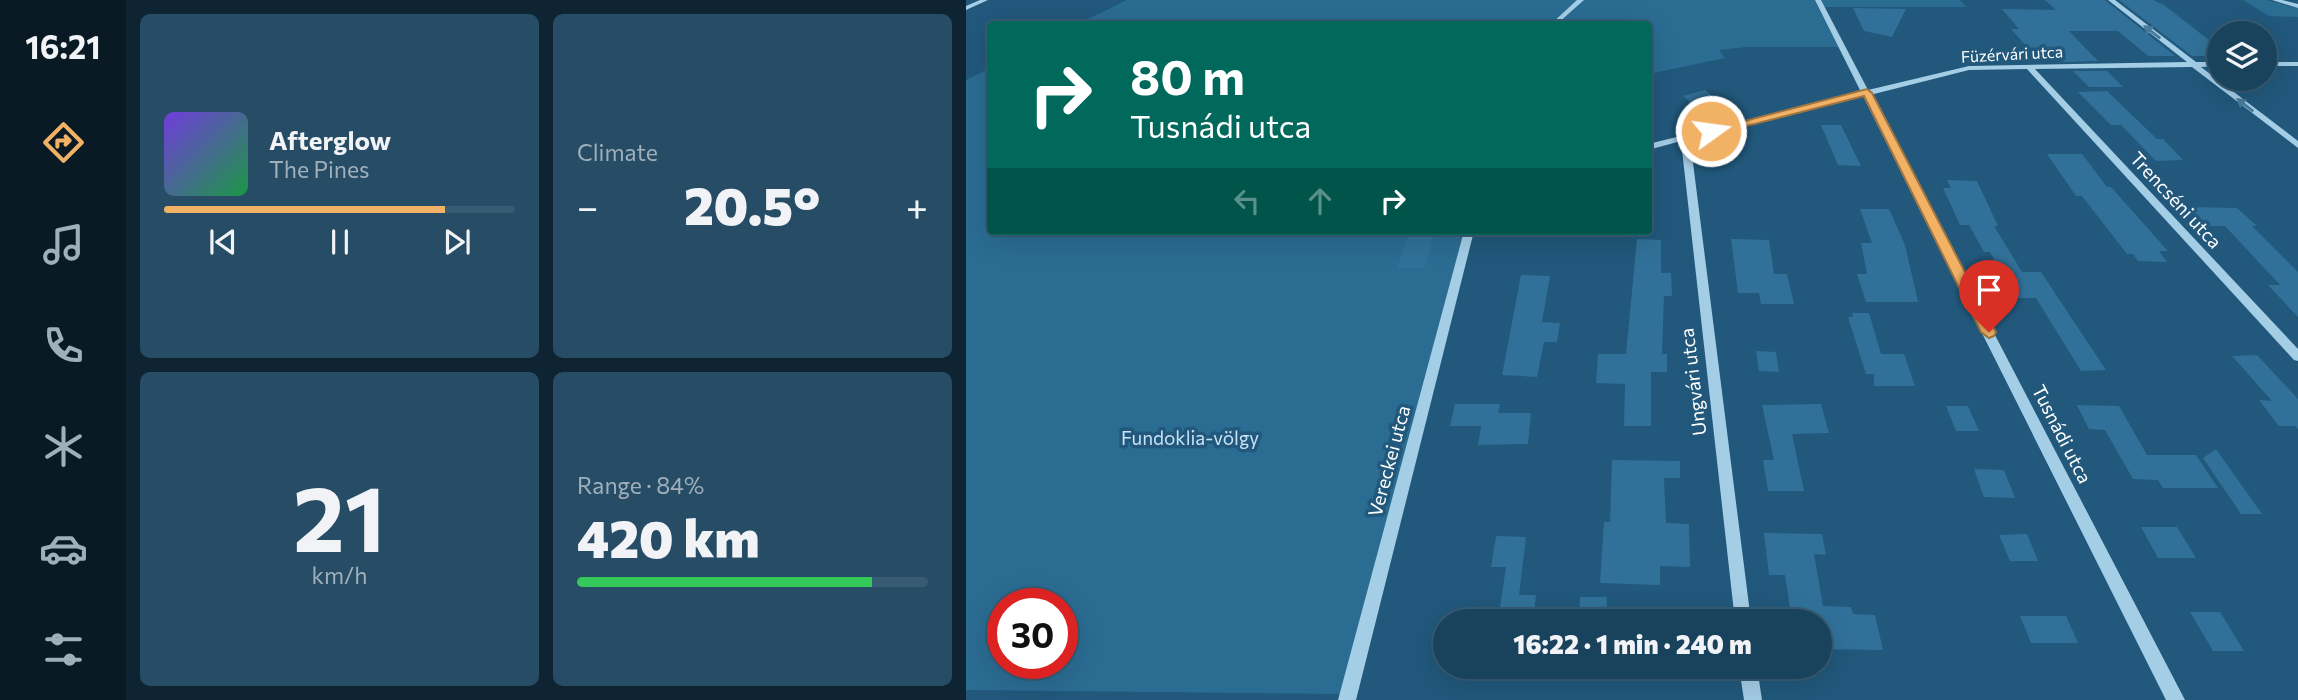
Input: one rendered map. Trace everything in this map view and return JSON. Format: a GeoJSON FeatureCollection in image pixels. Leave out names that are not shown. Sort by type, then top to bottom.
{"type":"FeatureCollection","features":[{"type":"Feature","properties":{"kind":"street"},"geometry":{"type":"LineString","coordinates":[[966,8],[985,0]]}},
{"type":"Feature","properties":{"kind":"street"},"geometry":{"type":"LineString","coordinates":[[1557,21],[1581,0]]}},
{"type":"Feature","properties":{"kind":"street","name":"Tusnádi utca"},"geometry":{"type":"LineString","coordinates":[[1818,0],[2176,700]]}},
{"type":"Feature","properties":{"kind":"street"},"geometry":{"type":"LineString","coordinates":[[2111,0],[2298,145]]}},
{"type":"Feature","properties":{"kind":"street"},"geometry":{"type":"LineString","coordinates":[[2275,0],[2298,6]]}},
{"type":"Feature","properties":{"kind":"street","name":"Füzérvári utca"},"geometry":{"type":"LineString","coordinates":[[1652,146],[1969,68],[2207,64]]}},
{"type":"Feature","properties":{"kind":"street"},"geometry":{"type":"LineString","coordinates":[[2277,64],[2298,64]]}},
{"type":"Feature","properties":{"kind":"street","name":"Trencséni utca"},"geometry":{"type":"LineString","coordinates":[[2028,66],[2298,357]]}},
{"type":"Feature","properties":{"kind":"street","name":"Ungvári utca"},"geometry":{"type":"LineString","coordinates":[[1685,138],[1742,609]]}},
{"type":"Feature","properties":{"kind":"street","name":"Vereckei utca"},"geometry":{"type":"LineString","coordinates":[[1347,700],[1468,235]]}},
{"type":"Feature","properties":{"kind":"street"},"geometry":{"type":"LineString","coordinates":[[1749,679],[1752,700]]}},
{"type":"Feature","properties":{"kind":"green space"},"geometry":{"type":"Polygon","coordinates":[[[1127,0],[1960,0],[1966,7],[1820,7],[1839,47],[1747,47],[1719,50],[1725,58],[1652,73],[1652,21],[1084,21],[1127,0]]]}},
{"type":"Feature","properties":{"kind":"green space"},"geometry":{"type":"Polygon","coordinates":[[[2243,0],[2267,0],[2298,8],[2298,17],[2269,16],[2243,0]]]}},
{"type":"Feature","properties":{"kind":"green space","name":"Fundoklia-völgy"},"geometry":{"type":"Polygon","coordinates":[[[987,70],[987,235],[1463,235],[1340,694],[966,690],[966,80],[987,70]]]}},
{"type":"Feature","properties":{"kind":"building"},"geometry":{"type":"Polygon","coordinates":[[[2045,0],[2105,0],[2175,56],[2148,56],[2118,31],[2069,31],[2098,61],[2063,62],[2058,57],[2035,56],[2011,29],[2019,29],[2002,9],[2056,10],[2045,0]]]}},
{"type":"Feature","properties":{"kind":"building"},"geometry":{"type":"Polygon","coordinates":[[[2119,0],[2153,0],[2164,5],[2207,39],[2207,56],[2192,56],[2119,0]]]}},
{"type":"Feature","properties":{"kind":"building"},"geometry":{"type":"Polygon","coordinates":[[[1853,8],[1906,9],[1892,37],[1864,31],[1853,8]]]}},
{"type":"Feature","properties":{"kind":"building"},"geometry":{"type":"Polygon","coordinates":[[[2073,71],[2107,71],[2123,87],[2089,87],[2073,71]]]}},
{"type":"Feature","properties":{"kind":"building"},"geometry":{"type":"Polygon","coordinates":[[[1705,90],[1722,103],[1700,110],[1683,96],[1705,90]]]}},
{"type":"Feature","properties":{"kind":"building"},"geometry":{"type":"Polygon","coordinates":[[[2107,91],[2157,139],[2163,139],[2183,160],[2156,161],[2121,125],[2111,125],[2078,92],[2107,91]]]}},
{"type":"Feature","properties":{"kind":"building"},"geometry":{"type":"Polygon","coordinates":[[[1821,125],[1841,125],[1861,166],[1838,165],[1821,125]]]}},
{"type":"Feature","properties":{"kind":"building"},"geometry":{"type":"Polygon","coordinates":[[[2047,154],[2082,154],[2107,187],[2111,187],[2168,251],[2159,251],[2167,262],[2138,261],[2133,254],[2127,254],[2082,196],[2076,196],[2047,154]]]}},
{"type":"Feature","properties":{"kind":"building"},"geometry":{"type":"Polygon","coordinates":[[[1947,180],[1977,181],[1998,226],[1994,226],[2022,272],[2041,272],[2106,370],[2081,371],[2036,298],[2016,298],[1990,252],[1984,252],[1969,225],[1960,225],[1943,188],[1951,188],[1947,180]]]}},
{"type":"Feature","properties":{"kind":"building"},"geometry":{"type":"Polygon","coordinates":[[[2187,207],[2237,208],[2257,226],[2252,226],[2298,272],[2298,317],[2268,285],[2280,285],[2225,226],[2205,226],[2187,207]]]}},
{"type":"Feature","properties":{"kind":"building"},"geometry":{"type":"Polygon","coordinates":[[[1860,209],[1889,209],[1905,245],[1918,302],[1866,302],[1857,274],[1867,274],[1861,243],[1872,243],[1860,209]]]}},
{"type":"Feature","properties":{"kind":"building"},"geometry":{"type":"Polygon","coordinates":[[[1409,235],[1434,235],[1424,268],[1397,268],[1409,235]]]}},
{"type":"Feature","properties":{"kind":"building"},"geometry":{"type":"Polygon","coordinates":[[[1637,239],[1661,240],[1661,273],[1671,273],[1672,296],[1664,296],[1662,354],[1667,354],[1667,372],[1651,372],[1651,426],[1624,426],[1625,384],[1596,383],[1598,354],[1626,354],[1637,239]]]}},
{"type":"Feature","properties":{"kind":"building"},"geometry":{"type":"Polygon","coordinates":[[[1731,239],[1769,240],[1774,274],[1787,274],[1794,304],[1761,304],[1759,293],[1738,293],[1731,239]]]}},
{"type":"Feature","properties":{"kind":"building"},"geometry":{"type":"Polygon","coordinates":[[[1521,275],[1550,276],[1542,322],[1560,323],[1557,342],[1544,342],[1537,377],[1502,375],[1521,275]]]}},
{"type":"Feature","properties":{"kind":"building"},"geometry":{"type":"Polygon","coordinates":[[[1852,313],[1869,313],[1881,354],[1904,354],[1915,386],[1874,386],[1874,374],[1866,374],[1848,317],[1853,317],[1852,313]]]}},
{"type":"Feature","properties":{"kind":"building"},"geometry":{"type":"Polygon","coordinates":[[[1756,351],[1776,352],[1779,372],[1759,371],[1756,351]]]}},
{"type":"Feature","properties":{"kind":"building"},"geometry":{"type":"Polygon","coordinates":[[[2257,355],[2298,399],[2298,429],[2295,426],[2279,426],[2259,400],[2272,401],[2232,356],[2257,355]]]}},
{"type":"Feature","properties":{"kind":"building"},"geometry":{"type":"Polygon","coordinates":[[[1455,404],[1500,404],[1498,413],[1531,413],[1528,444],[1478,445],[1481,426],[1450,426],[1455,404]]]}},
{"type":"Feature","properties":{"kind":"building"},"geometry":{"type":"Polygon","coordinates":[[[1821,404],[1829,433],[1792,434],[1804,491],[1768,491],[1763,460],[1774,460],[1762,405],[1821,404]]]}},
{"type":"Feature","properties":{"kind":"building"},"geometry":{"type":"Polygon","coordinates":[[[2077,405],[2119,406],[2147,455],[2196,455],[2218,488],[2163,488],[2158,480],[2133,479],[2105,430],[2089,429],[2077,405]]]}},
{"type":"Feature","properties":{"kind":"building"},"geometry":{"type":"Polygon","coordinates":[[[1946,406],[1968,406],[1979,431],[1956,431],[1946,406]]]}},
{"type":"Feature","properties":{"kind":"building"},"geometry":{"type":"Polygon","coordinates":[[[2216,449],[2262,514],[2241,514],[2203,458],[2216,449]]]}},
{"type":"Feature","properties":{"kind":"building"},"geometry":{"type":"Polygon","coordinates":[[[1612,460],[1680,461],[1680,478],[1664,478],[1666,523],[1689,524],[1690,567],[1660,566],[1660,585],[1600,583],[1604,522],[1610,522],[1612,460]]]}},
{"type":"Feature","properties":{"kind":"building"},"geometry":{"type":"Polygon","coordinates":[[[1974,469],[2004,470],[2015,498],[1984,497],[1974,469]]]}},
{"type":"Feature","properties":{"kind":"building"},"geometry":{"type":"Polygon","coordinates":[[[2141,527],[2177,527],[2196,558],[2158,558],[2141,527]]]}},
{"type":"Feature","properties":{"kind":"building"},"geometry":{"type":"Polygon","coordinates":[[[1764,533],[1822,534],[1826,555],[1814,554],[1823,606],[1851,607],[1853,614],[1875,615],[1883,650],[1832,649],[1832,609],[1790,609],[1785,575],[1769,575],[1764,533]]]}},
{"type":"Feature","properties":{"kind":"building"},"geometry":{"type":"Polygon","coordinates":[[[2027,534],[2038,561],[2010,561],[1999,535],[2027,534]]]}},
{"type":"Feature","properties":{"kind":"building"},"geometry":{"type":"Polygon","coordinates":[[[1496,536],[1526,537],[1519,595],[1536,595],[1534,609],[1500,609],[1506,567],[1491,567],[1496,536]]]}},
{"type":"Feature","properties":{"kind":"building"},"geometry":{"type":"Polygon","coordinates":[[[1580,597],[1607,597],[1606,609],[1580,609],[1580,597]]]}},
{"type":"Feature","properties":{"kind":"building"},"geometry":{"type":"Polygon","coordinates":[[[2190,612],[2220,612],[2244,651],[2213,651],[2190,612]]]}},
{"type":"Feature","properties":{"kind":"building"},"geometry":{"type":"Polygon","coordinates":[[[2020,616],[2066,616],[2078,643],[2031,643],[2020,616]]]}},
{"type":"Feature","properties":{"kind":"route"},"geometry":{"type":"LineString","coordinates":[[1711,131],[1867,93],[1989,332]]}}]}
